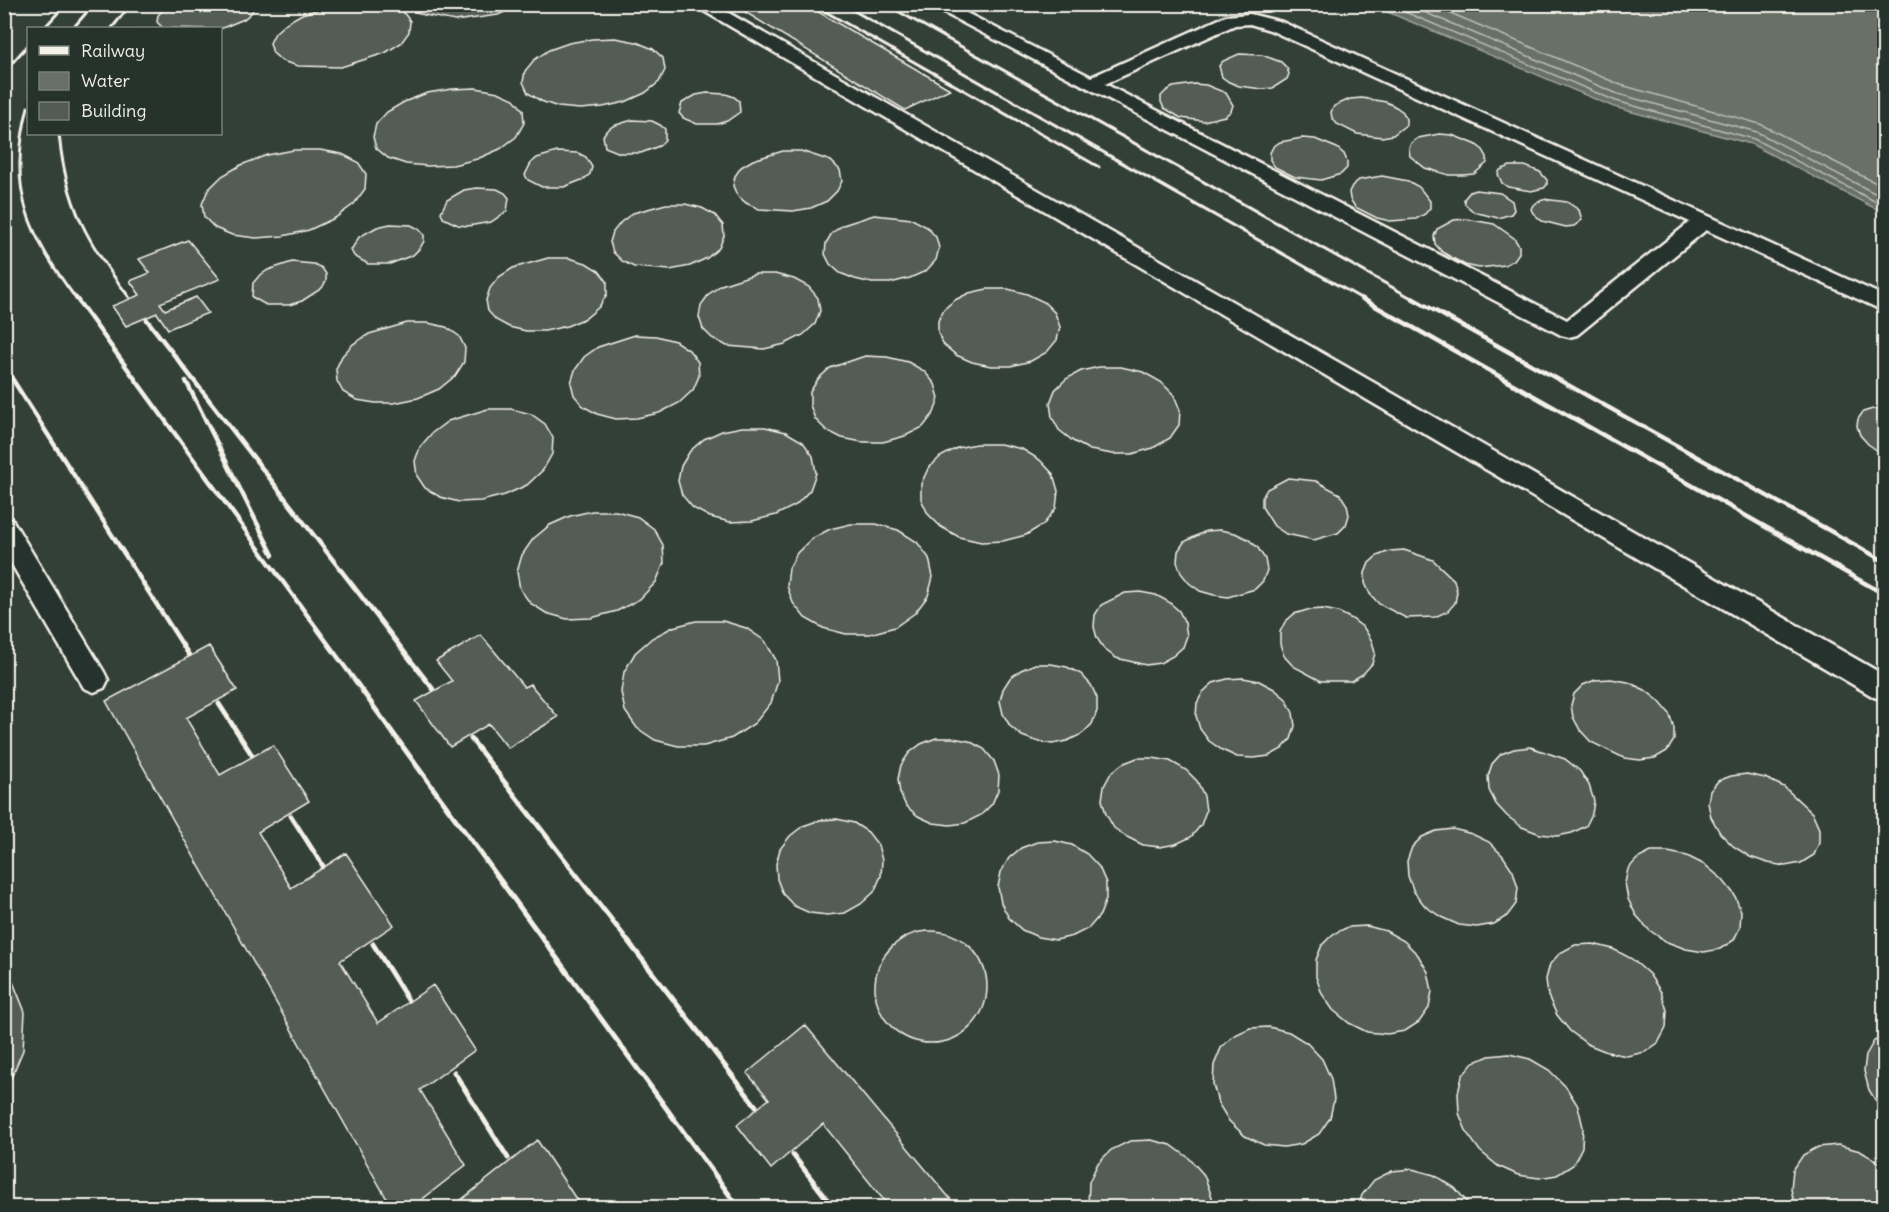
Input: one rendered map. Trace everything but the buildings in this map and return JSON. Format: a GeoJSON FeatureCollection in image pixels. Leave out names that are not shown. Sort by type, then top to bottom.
{"type":"FeatureCollection","features":[{"type":"Feature","properties":{"kind":"lane"},"geometry":{"type":"LineString","coordinates":[[700,4],[1884,689]]}},
{"type":"Feature","properties":{"kind":"lane"},"geometry":{"type":"LineString","coordinates":[[935,4],[1569,330],[1704,221]]}},
{"type":"Feature","properties":{"kind":"lane"},"geometry":{"type":"LineString","coordinates":[[1090,84],[1232,20],[1250,19],[1276,26],[1884,304]]}},
{"type":"Feature","properties":{"kind":"lane"},"geometry":{"type":"LineString","coordinates":[[4,528],[94,680]]}},
{"type":"Feature","properties":{"kind":"shaded area"},"geometry":{"type":"Polygon","coordinates":[[[5,5],[1884,5],[1884,1207],[5,1207],[5,5]]]}},
{"type":"Feature","properties":{"kind":"water"},"geometry":{"type":"Polygon","coordinates":[[[1371,5],[1884,5],[1884,213],[1751,144],[1614,107],[1371,5]]]}},
{"type":"Feature","properties":{"kind":"railway"},"geometry":{"type":"LineString","coordinates":[[45,27],[66,4]]}},
{"type":"Feature","properties":{"kind":"railway"},"geometry":{"type":"LineString","coordinates":[[74,27],[94,4]]}},
{"type":"Feature","properties":{"kind":"railway"},"geometry":{"type":"LineString","coordinates":[[113,27],[131,4]]}},
{"type":"Feature","properties":{"kind":"railway"},"geometry":{"type":"LineString","coordinates":[[812,4],[1099,167]]}},
{"type":"Feature","properties":{"kind":"railway"},"geometry":{"type":"LineString","coordinates":[[842,4],[1364,300]]}},
{"type":"Feature","properties":{"kind":"railway"},"geometry":{"type":"LineString","coordinates":[[885,4],[1415,300]]}},
{"type":"Feature","properties":{"kind":"railway"},"geometry":{"type":"LineString","coordinates":[[4,72],[27,46]]}},
{"type":"Feature","properties":{"kind":"railway"},"geometry":{"type":"LineString","coordinates":[[27,112],[20,163],[21,187],[26,210],[34,232],[77,300]]}},
{"type":"Feature","properties":{"kind":"railway"},"geometry":{"type":"LineString","coordinates":[[59,135],[67,182],[81,222],[101,258],[129,297]]}},
{"type":"Feature","properties":{"kind":"railway"},"geometry":{"type":"LineString","coordinates":[[76,298],[364,693]]}},
{"type":"Feature","properties":{"kind":"railway"},"geometry":{"type":"LineString","coordinates":[[1361,298],[1884,594]]}},
{"type":"Feature","properties":{"kind":"railway"},"geometry":{"type":"LineString","coordinates":[[1412,298],[1884,561]]}},
{"type":"Feature","properties":{"kind":"railway"},"geometry":{"type":"LineString","coordinates":[[147,320],[433,689]]}},
{"type":"Feature","properties":{"kind":"railway"},"geometry":{"type":"LineString","coordinates":[[4,366],[189,655]]}},
{"type":"Feature","properties":{"kind":"railway"},"geometry":{"type":"LineString","coordinates":[[186,381],[273,555]]}},
{"type":"Feature","properties":{"kind":"railway"},"geometry":{"type":"LineString","coordinates":[[363,692],[739,1208]]}},
{"type":"Feature","properties":{"kind":"railway"},"geometry":{"type":"LineString","coordinates":[[219,704],[252,755]]}},
{"type":"Feature","properties":{"kind":"railway"},"geometry":{"type":"LineString","coordinates":[[471,739],[756,1106]]}},
{"type":"Feature","properties":{"kind":"railway"},"geometry":{"type":"LineString","coordinates":[[291,816],[323,866]]}},
{"type":"Feature","properties":{"kind":"railway"},"geometry":{"type":"LineString","coordinates":[[373,944],[408,1000]]}},
{"type":"Feature","properties":{"kind":"railway"},"geometry":{"type":"LineString","coordinates":[[454,1072],[508,1158]]}},
{"type":"Feature","properties":{"kind":"railway"},"geometry":{"type":"LineString","coordinates":[[793,1155],[834,1208]]}}]}
